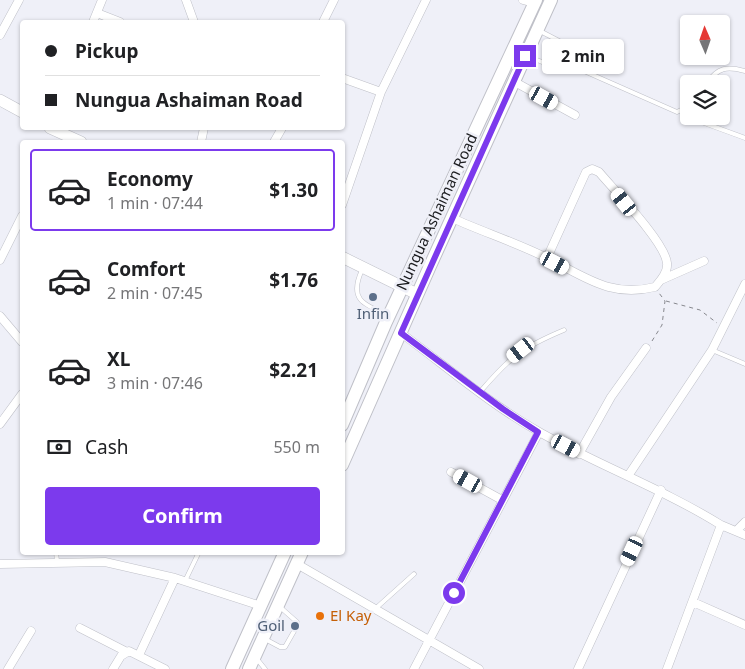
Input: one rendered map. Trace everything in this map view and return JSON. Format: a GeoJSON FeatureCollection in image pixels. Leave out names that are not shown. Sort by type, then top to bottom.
{"type":"FeatureCollection","features":[{"type":"Feature","properties":{"kind":"main road","name":"Nungua Ashaiman Road"},"geometry":{"type":"LineString","coordinates":[[345,458],[550,0]]}},
{"type":"Feature","properties":{"kind":"main road","name":"Nungua Ashaiman Road"},"geometry":{"type":"LineString","coordinates":[[345,412],[348,399],[402,287],[531,1]]}},
{"type":"Feature","properties":{"kind":"main road"},"geometry":{"type":"LineString","coordinates":[[232,669],[284,555]]}},
{"type":"Feature","properties":{"kind":"main road"},"geometry":{"type":"LineString","coordinates":[[248,669],[264,638],[299,558]]}},
{"type":"Feature","properties":{"kind":"street"},"geometry":{"type":"LineString","coordinates":[[0,35],[19,0]]}},
{"type":"Feature","properties":{"kind":"street"},"geometry":{"type":"LineString","coordinates":[[94,20],[102,0]]}},
{"type":"Feature","properties":{"kind":"street"},"geometry":{"type":"LineString","coordinates":[[186,0],[195,20]]}},
{"type":"Feature","properties":{"kind":"street"},"geometry":{"type":"LineString","coordinates":[[324,20],[334,0]]}},
{"type":"Feature","properties":{"kind":"street"},"geometry":{"type":"LineString","coordinates":[[345,197],[381,92],[426,0]]}},
{"type":"Feature","properties":{"kind":"street"},"geometry":{"type":"LineString","coordinates":[[97,12],[115,20]]}},
{"type":"Feature","properties":{"kind":"street"},"geometry":{"type":"LineString","coordinates":[[345,79],[381,92]]}},
{"type":"Feature","properties":{"kind":"street"},"geometry":{"type":"LineString","coordinates":[[513,81],[575,115]]}},
{"type":"Feature","properties":{"kind":"street"},"geometry":{"type":"LineString","coordinates":[[2,104],[20,111]]}},
{"type":"Feature","properties":{"kind":"street"},"geometry":{"type":"LineString","coordinates":[[52,130],[62,139]]}},
{"type":"Feature","properties":{"kind":"street"},"geometry":{"type":"LineString","coordinates":[[452,218],[546,258],[594,283],[614,289],[636,292],[655,286],[667,269],[667,262],[661,247],[599,172],[592,169],[586,172],[546,258]]}},
{"type":"Feature","properties":{"kind":"street"},"geometry":{"type":"LineString","coordinates":[[0,260],[20,220]]}},
{"type":"Feature","properties":{"kind":"street"},"geometry":{"type":"LineString","coordinates":[[345,259],[417,294]]}},
{"type":"Feature","properties":{"kind":"street"},"geometry":{"type":"LineString","coordinates":[[661,280],[704,261]]}},
{"type":"Feature","properties":{"kind":"street"},"geometry":{"type":"LineString","coordinates":[[628,476],[712,350],[745,284]]}},
{"type":"Feature","properties":{"kind":"street"},"geometry":{"type":"LineString","coordinates":[[0,316],[20,340]]}},
{"type":"Feature","properties":{"kind":"street"},"geometry":{"type":"LineString","coordinates":[[401,333],[480,392],[538,432],[579,454],[661,490],[721,525],[737,530],[745,535]]}},
{"type":"Feature","properties":{"kind":"street"},"geometry":{"type":"LineString","coordinates":[[579,454],[611,397],[646,348]]}},
{"type":"Feature","properties":{"kind":"street"},"geometry":{"type":"LineString","coordinates":[[0,424],[20,397]]}},
{"type":"Feature","properties":{"kind":"street"},"geometry":{"type":"LineString","coordinates":[[414,669],[538,432]]}},
{"type":"Feature","properties":{"kind":"street"},"geometry":{"type":"LineString","coordinates":[[451,472],[502,500]]}},
{"type":"Feature","properties":{"kind":"street"},"geometry":{"type":"LineString","coordinates":[[578,669],[661,490]]}},
{"type":"Feature","properties":{"kind":"street"},"geometry":{"type":"LineString","coordinates":[[737,530],[745,522]]}},
{"type":"Feature","properties":{"kind":"street"},"geometry":{"type":"LineString","coordinates":[[667,669],[721,525]]}},
{"type":"Feature","properties":{"kind":"street"},"geometry":{"type":"LineString","coordinates":[[299,558],[375,609],[479,669]]}},
{"type":"Feature","properties":{"kind":"street"},"geometry":{"type":"LineString","coordinates":[[0,564],[57,561],[105,562],[174,578],[261,606]]}},
{"type":"Feature","properties":{"kind":"street"},"geometry":{"type":"LineString","coordinates":[[139,655],[174,578]]}},
{"type":"Feature","properties":{"kind":"street"},"geometry":{"type":"LineString","coordinates":[[693,602],[745,625]]}},
{"type":"Feature","properties":{"kind":"street"},"geometry":{"type":"LineString","coordinates":[[80,628],[165,669]]}},
{"type":"Feature","properties":{"kind":"street"},"geometry":{"type":"LineString","coordinates":[[8,669],[30,631]]}},
{"type":"Feature","properties":{"kind":"street"},"geometry":{"type":"LineString","coordinates":[[113,669],[125,651]]}},
{"type":"Feature","properties":{"kind":"lane"},"geometry":{"type":"LineString","coordinates":[[525,56],[552,66],[559,60],[566,47],[565,44],[537,30]]}},
{"type":"Feature","properties":{"kind":"lane"},"geometry":{"type":"LineString","coordinates":[[559,60],[677,112],[680,110]]}},
{"type":"Feature","properties":{"kind":"lane"},"geometry":{"type":"LineString","coordinates":[[716,75],[722,69],[729,67],[745,71]]}},
{"type":"Feature","properties":{"kind":"lane"},"geometry":{"type":"LineString","coordinates":[[710,125],[745,138]]}},
{"type":"Feature","properties":{"kind":"lane"},"geometry":{"type":"LineString","coordinates":[[363,268],[356,288],[357,295],[362,303],[389,315]]}},
{"type":"Feature","properties":{"kind":"lane"},"geometry":{"type":"LineString","coordinates":[[480,392],[506,362],[521,350],[564,330]]}},
{"type":"Feature","properties":{"kind":"lane"},"geometry":{"type":"LineString","coordinates":[[712,350],[745,364]]}},
{"type":"Feature","properties":{"kind":"lane"},"geometry":{"type":"LineString","coordinates":[[56,555],[57,561]]}},
{"type":"Feature","properties":{"kind":"lane"},"geometry":{"type":"LineString","coordinates":[[184,581],[197,555]]}},
{"type":"Feature","properties":{"kind":"lane"},"geometry":{"type":"LineString","coordinates":[[375,609],[414,574]]}},
{"type":"Feature","properties":{"kind":"lane"},"geometry":{"type":"LineString","coordinates":[[264,638],[280,647],[285,647],[297,626],[297,622],[278,606]]}},
{"type":"Feature","properties":{"kind":"lane"},"geometry":{"type":"LineString","coordinates":[[254,656],[266,669]]}},
{"type":"Feature","properties":{"kind":"path"},"geometry":{"type":"LineString","coordinates":[[646,348],[662,325],[665,301],[655,286]]}},
{"type":"Feature","properties":{"kind":"path"},"geometry":{"type":"LineString","coordinates":[[665,301],[700,310],[724,328]]}},
{"type":"Feature","properties":{"kind":"place","name":"Infin"},"geometry":{"type":"Point","coordinates":[373,297]}},
{"type":"Feature","properties":{"kind":"place","name":"El Kay"},"geometry":{"type":"Point","coordinates":[320,616]}},
{"type":"Feature","properties":{"kind":"place","name":"Goil"},"geometry":{"type":"Point","coordinates":[295,626]}},
{"type":"Feature","properties":{"kind":"route"},"geometry":{"type":"LineString","coordinates":[[454,593],[538,432],[503,409],[401,333],[525,56]]}}]}
